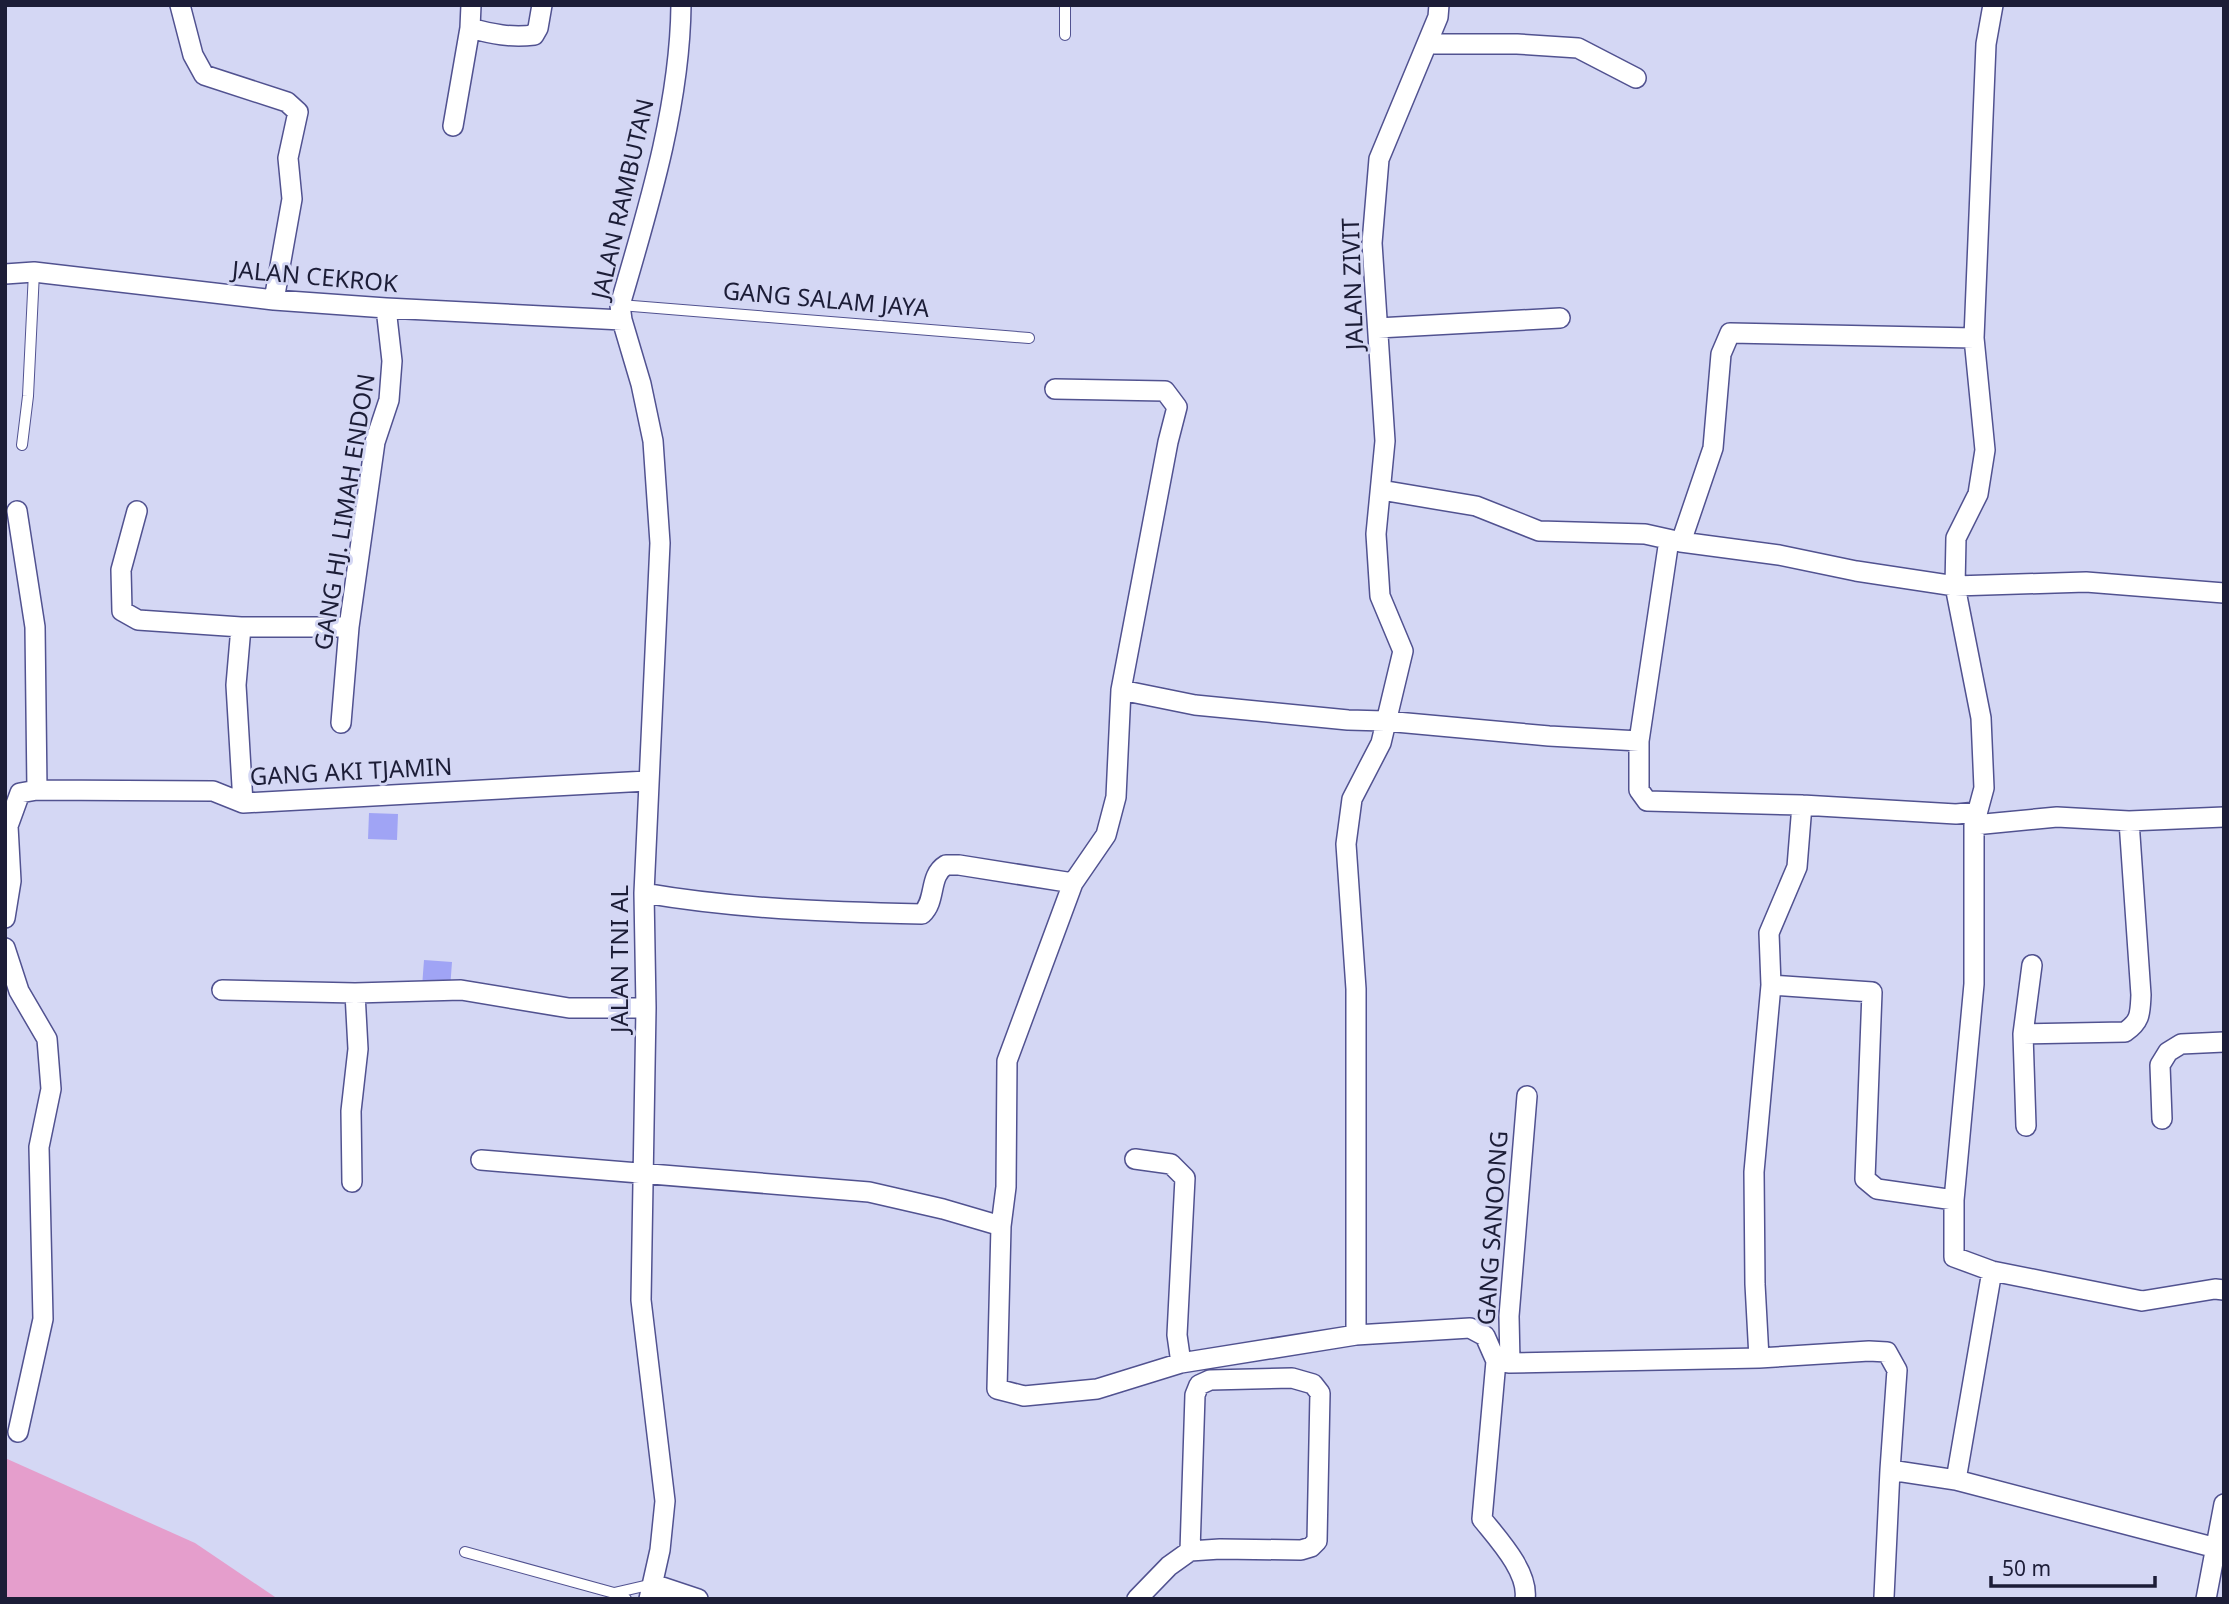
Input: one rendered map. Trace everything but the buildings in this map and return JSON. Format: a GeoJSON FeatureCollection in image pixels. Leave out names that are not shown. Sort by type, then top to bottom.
{"type":"FeatureCollection","features":[{"type":"Feature","properties":{"kind":"street"},"geometry":{"type":"LineString","coordinates":[[180,5],[193,55],[204,75],[287,102],[298,112],[288,158],[292,198],[274,300]]}},
{"type":"Feature","properties":{"kind":"street"},"geometry":{"type":"LineString","coordinates":[[453,126],[470,28],[471,5]]}},
{"type":"Feature","properties":{"kind":"street"},"geometry":{"type":"LineString","coordinates":[[470,28],[496,35],[534,35],[542,5]]}},
{"type":"Feature","properties":{"kind":"street","name":"JALAN RAMBUTAN"},"geometry":{"type":"LineString","coordinates":[[621,312],[655,187],[681,45],[681,5]]}},
{"type":"Feature","properties":{"kind":"street","name":"JALAN ZIVIT"},"geometry":{"type":"LineString","coordinates":[[1356,1335],[1356,989],[1346,844],[1352,799],[1381,743],[1403,651],[1380,596],[1376,534],[1385,441],[1372,243],[1379,159],[1438,17],[1439,5]]}},
{"type":"Feature","properties":{"kind":"street"},"geometry":{"type":"LineString","coordinates":[[1993,5],[1986,44],[1975,338],[1985,450],[1978,494],[1956,538],[1955,586],[1981,718],[1984,788],[1975,819],[1974,984],[1954,1199],[1954,1257],[1992,1271],[2142,1301],[2215,1289],[2224,1290]]}},
{"type":"Feature","properties":{"kind":"street"},"geometry":{"type":"LineString","coordinates":[[1427,44],[1517,44],[1578,48],[1636,78]]}},
{"type":"Feature","properties":{"kind":"street","name":"JALAN CEKROK"},"geometry":{"type":"LineString","coordinates":[[5,274],[34,272],[274,300],[386,308],[621,312]]}},
{"type":"Feature","properties":{"kind":"street","name":"GANG HJ. LIMAH ENDON"},"geometry":{"type":"LineString","coordinates":[[341,723],[349,627],[375,442],[389,400],[392,361],[386,308]]}},
{"type":"Feature","properties":{"kind":"street","name":"JALAN TNI AL"},"geometry":{"type":"LineString","coordinates":[[621,312],[642,384],[653,441],[660,543],[647,781],[644,893],[646,1008],[641,1300],[665,1501],[660,1550],[651,1591]]}},
{"type":"Feature","properties":{"kind":"street"},"geometry":{"type":"LineString","coordinates":[[1378,328],[1560,318]]}},
{"type":"Feature","properties":{"kind":"street"},"geometry":{"type":"LineString","coordinates":[[1975,338],[1730,333],[1721,354],[1713,448],[1675,541],[1639,741],[1639,790],[1647,801],[1802,804],[1956,814],[1975,819],[2057,817],[2129,821],[2224,817]]}},
{"type":"Feature","properties":{"kind":"street"},"geometry":{"type":"LineString","coordinates":[[1055,389],[1165,391],[1177,407],[1121,690],[1116,797],[1107,835],[1073,883],[1007,1061],[1006,1187],[1001,1226],[997,1389],[1024,1396],[1097,1389],[1181,1363],[1356,1335],[1470,1328],[1485,1336],[1503,1362],[1759,1358],[1869,1351],[1887,1353],[1897,1370],[1884,1597]]}},
{"type":"Feature","properties":{"kind":"street"},"geometry":{"type":"LineString","coordinates":[[1381,490],[1476,506],[1539,531],[1645,534],[1955,586],[2086,582],[2224,593]]}},
{"type":"Feature","properties":{"kind":"street"},"geometry":{"type":"LineString","coordinates":[[5,918],[11,881],[8,826],[20,793],[37,790],[35,627],[17,511]]}},
{"type":"Feature","properties":{"kind":"street"},"geometry":{"type":"LineString","coordinates":[[137,512],[121,570],[122,611],[138,620],[241,627],[349,627]]}},
{"type":"Feature","properties":{"kind":"street"},"geometry":{"type":"LineString","coordinates":[[241,627],[236,685],[243,803]]}},
{"type":"Feature","properties":{"kind":"street"},"geometry":{"type":"LineString","coordinates":[[1121,690],[1195,705],[1348,720],[1639,741]]}},
{"type":"Feature","properties":{"kind":"street","name":"GANG AKI TJAMIN"},"geometry":{"type":"LineString","coordinates":[[37,790],[213,791],[243,803],[647,781]]}},
{"type":"Feature","properties":{"kind":"street"},"geometry":{"type":"LineString","coordinates":[[1759,1358],[1754,1172],[1771,985],[1769,933],[1797,867],[1802,804]]}},
{"type":"Feature","properties":{"kind":"street"},"geometry":{"type":"LineString","coordinates":[[2023,1034],[2125,1032],[2136,1024],[2141,995],[2129,821]]}},
{"type":"Feature","properties":{"kind":"street"},"geometry":{"type":"LineString","coordinates":[[644,893],[695,902],[770,909],[922,914],[930,904],[936,876],[940,868],[946,865],[1073,883]]}},
{"type":"Feature","properties":{"kind":"street"},"geometry":{"type":"LineString","coordinates":[[5,948],[19,991],[47,1039],[51,1089],[38,1147],[43,1319],[18,1432]]}},
{"type":"Feature","properties":{"kind":"street"},"geometry":{"type":"LineString","coordinates":[[2026,1126],[2023,1034],[2032,965]]}},
{"type":"Feature","properties":{"kind":"street"},"geometry":{"type":"LineString","coordinates":[[1771,985],[1872,992],[1865,1179],[1877,1189],[1954,1199]]}},
{"type":"Feature","properties":{"kind":"street"},"geometry":{"type":"LineString","coordinates":[[222,990],[355,993],[461,990],[569,1008],[646,1008]]}},
{"type":"Feature","properties":{"kind":"street"},"geometry":{"type":"LineString","coordinates":[[352,1182],[351,1111],[358,1049],[355,993]]}},
{"type":"Feature","properties":{"kind":"street"},"geometry":{"type":"LineString","coordinates":[[2162,1119],[2160,1065],[2168,1052],[2181,1044],[2224,1042]]}},
{"type":"Feature","properties":{"kind":"street","name":"GANG SANOONG"},"geometry":{"type":"LineString","coordinates":[[1525,1599],[1526,1591],[1513,1560],[1482,1520],[1509,1316],[1527,1096]]}},
{"type":"Feature","properties":{"kind":"street"},"geometry":{"type":"LineString","coordinates":[[1135,1158],[1171,1164],[1185,1178],[1177,1335],[1181,1363]]}},
{"type":"Feature","properties":{"kind":"street"},"geometry":{"type":"LineString","coordinates":[[481,1160],[869,1192],[1001,1226]]}},
{"type":"Feature","properties":{"kind":"street"},"geometry":{"type":"LineString","coordinates":[[1956,1480],[1992,1271]]}},
{"type":"Feature","properties":{"kind":"street"},"geometry":{"type":"LineString","coordinates":[[1137,1599],[1169,1566],[1190,1551],[1301,1550],[1311,1547],[1317,1541],[1320,1393],[1313,1384],[1292,1378],[1210,1380],[1199,1385],[1195,1395],[1190,1551]]}},
{"type":"Feature","properties":{"kind":"street"},"geometry":{"type":"LineString","coordinates":[[1890,1470],[1956,1480],[2220,1549]]}},
{"type":"Feature","properties":{"kind":"street"},"geometry":{"type":"LineString","coordinates":[[2206,1599],[2220,1549],[2224,1504]]}},
{"type":"Feature","properties":{"kind":"street"},"geometry":{"type":"LineString","coordinates":[[651,1591],[698,1599]]}},
{"type":"Feature","properties":{"kind":"lane"},"geometry":{"type":"LineString","coordinates":[[1065,5],[1065,35]]}},
{"type":"Feature","properties":{"kind":"lane"},"geometry":{"type":"LineString","coordinates":[[22,445],[34,272]]}},
{"type":"Feature","properties":{"kind":"lane","name":"GANG SALAM JAYA"},"geometry":{"type":"LineString","coordinates":[[621,312],[1029,338]]}},
{"type":"Feature","properties":{"kind":"lane"},"geometry":{"type":"LineString","coordinates":[[465,1552],[614,1593],[626,1599]]}},
{"type":"Feature","properties":{"kind":"lane"},"geometry":{"type":"LineString","coordinates":[[614,1593],[651,1591]]}},
{"type":"Feature","properties":{"kind":"shaded area"},"geometry":{"type":"Polygon","coordinates":[[[5,1458],[195,1543],[278,1599],[5,1599],[5,1458]]]}}]}
